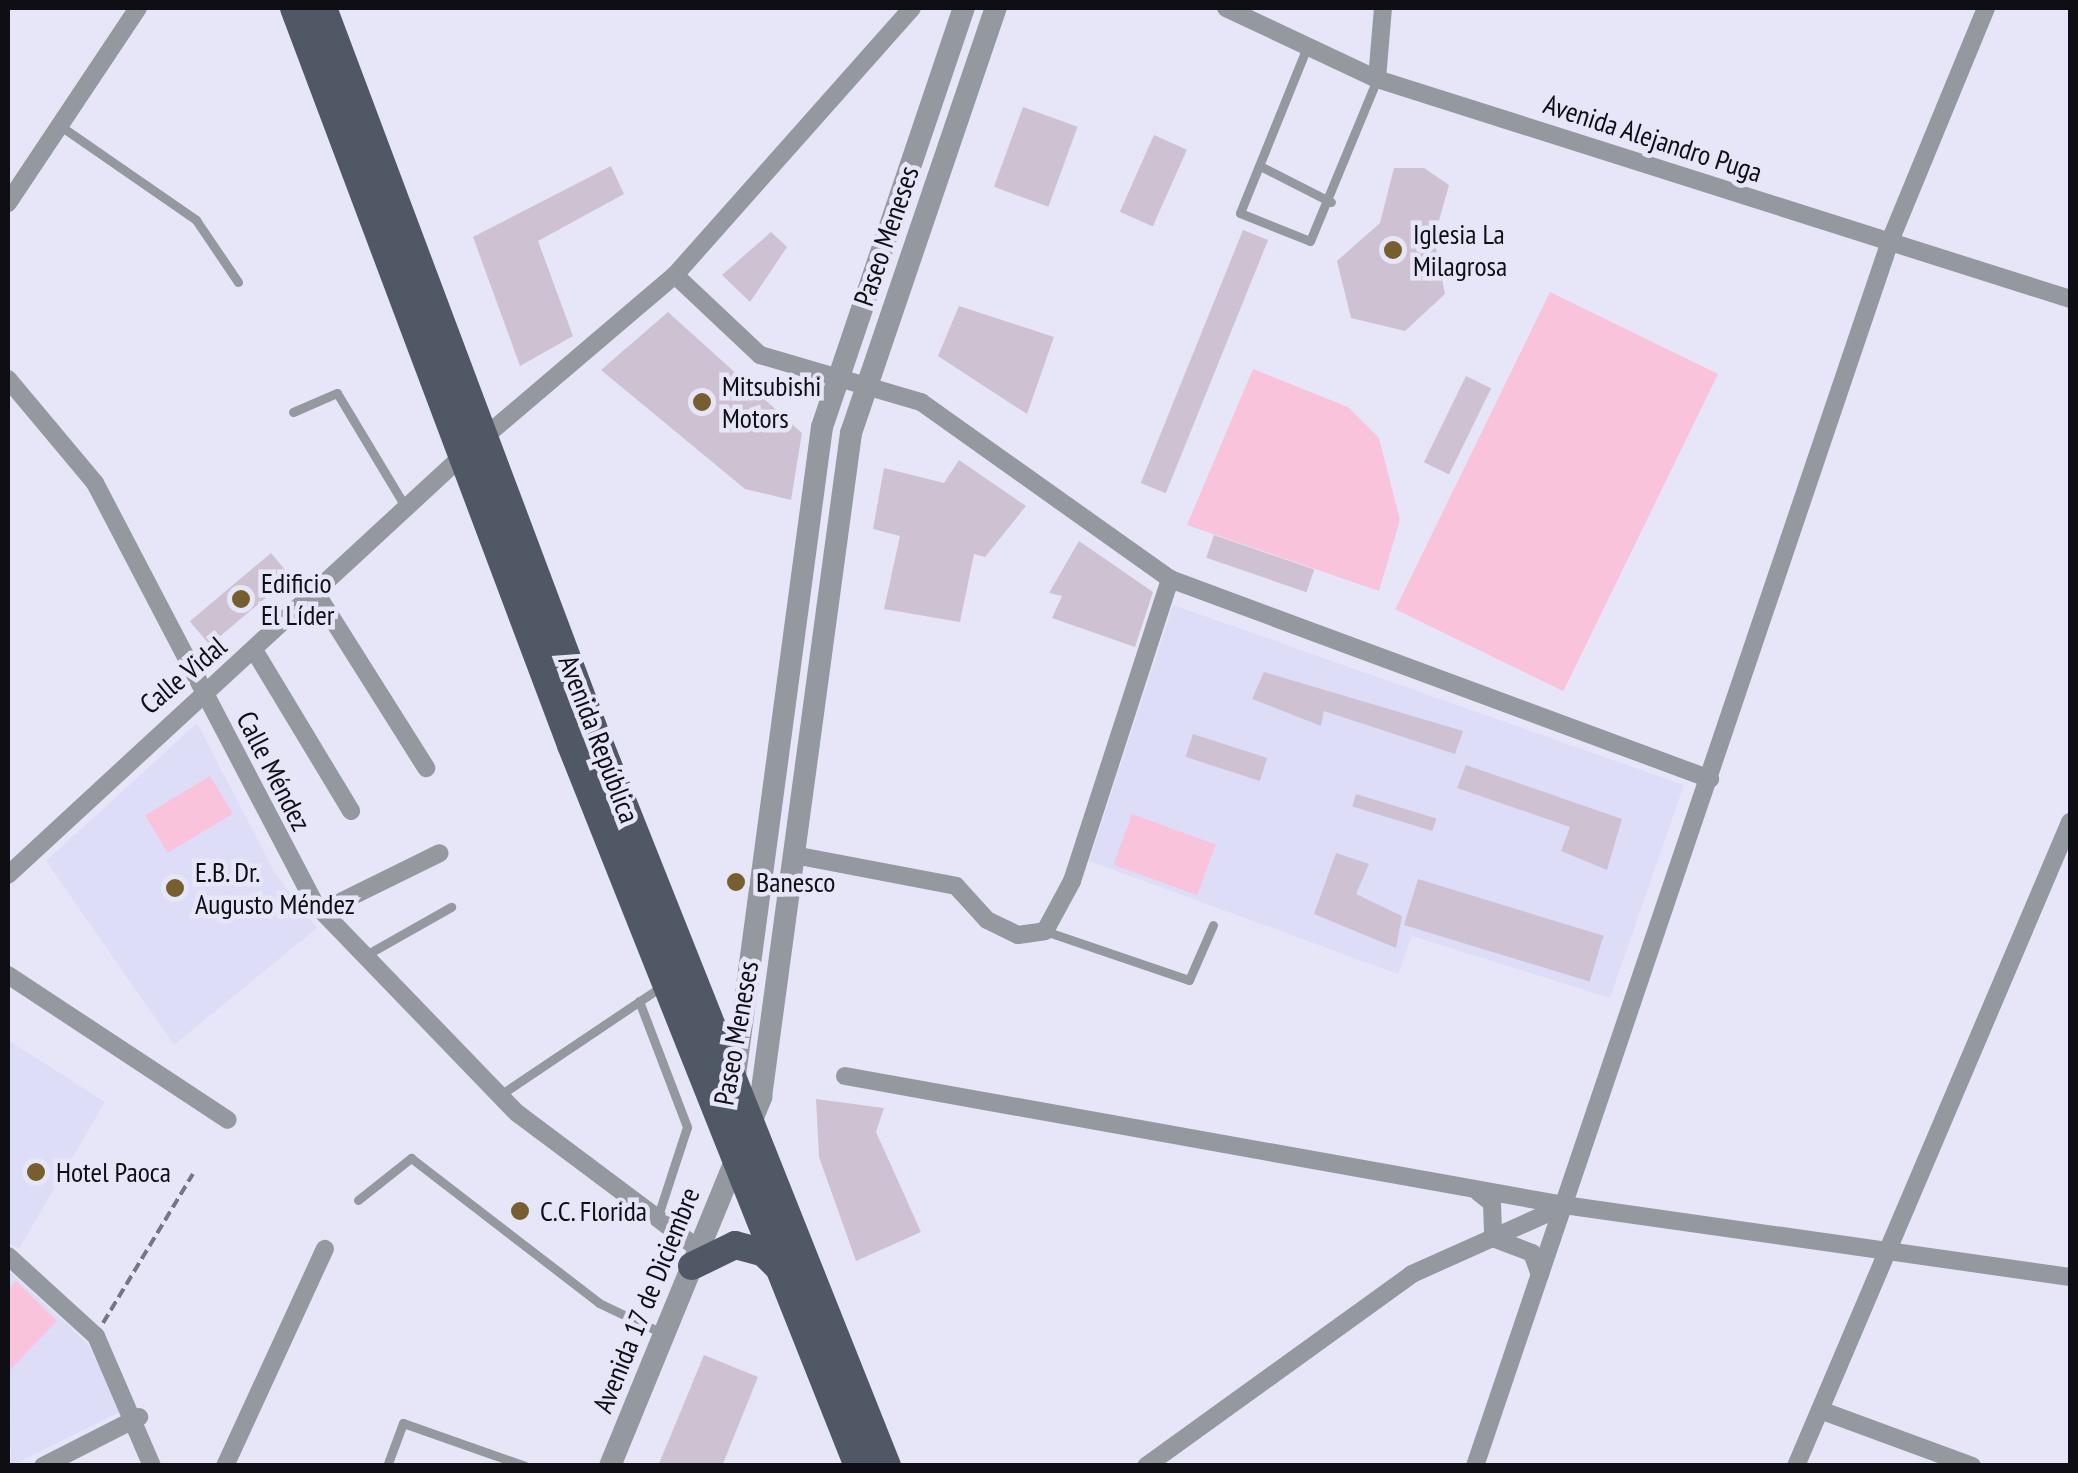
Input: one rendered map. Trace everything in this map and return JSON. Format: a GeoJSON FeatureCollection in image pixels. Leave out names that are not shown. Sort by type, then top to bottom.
{"type":"FeatureCollection","features":[{"type":"Feature","properties":{"kind":"main road","name":"Avenida República"},"geometry":{"type":"LineString","coordinates":[[294,8],[461,456],[858,1466]]}},
{"type":"Feature","properties":{"kind":"main road","name":"Avenida República"},"geometry":{"type":"LineString","coordinates":[[323,8],[483,438],[887,1466]]}},
{"type":"Feature","properties":{"kind":"main road"},"geometry":{"type":"LineString","coordinates":[[695,1258],[735,1245],[764,1253],[783,1272]]}},
{"type":"Feature","properties":{"kind":"street"},"geometry":{"type":"LineString","coordinates":[[8,203],[138,8]]}},
{"type":"Feature","properties":{"kind":"street","name":"Calle Vidal"},"geometry":{"type":"LineString","coordinates":[[8,875],[461,456],[676,275],[912,8]]}},
{"type":"Feature","properties":{"kind":"street","name":"Paseo Meneses"},"geometry":{"type":"LineString","coordinates":[[737,1157],[734,1076],[817,455],[837,375],[964,8]]}},
{"type":"Feature","properties":{"kind":"street","name":"Paseo Meneses"},"geometry":{"type":"LineString","coordinates":[[737,1157],[752,1121],[794,854],[846,460],[865,386],[996,8]]}},
{"type":"Feature","properties":{"kind":"street","name":"Avenida Alejandro Puga"},"geometry":{"type":"LineString","coordinates":[[1226,8],[1377,80],[2070,299]]}},
{"type":"Feature","properties":{"kind":"street"},"geometry":{"type":"LineString","coordinates":[[1377,80],[1383,8]]}},
{"type":"Feature","properties":{"kind":"street"},"geometry":{"type":"LineString","coordinates":[[1474,1466],[1890,242],[1986,8]]}},
{"type":"Feature","properties":{"kind":"street"},"geometry":{"type":"LineString","coordinates":[[676,275],[760,355],[921,402],[1170,579],[1710,779]]}},
{"type":"Feature","properties":{"kind":"street","name":"Calle Méndez"},"geometry":{"type":"LineString","coordinates":[[8,379],[95,483],[322,911],[500,1095],[657,1218],[695,1258]]}},
{"type":"Feature","properties":{"kind":"street"},"geometry":{"type":"LineString","coordinates":[[794,854],[956,886],[987,920],[1018,935],[1045,931],[1072,881],[1170,579]]}},
{"type":"Feature","properties":{"kind":"street"},"geometry":{"type":"LineString","coordinates":[[316,592],[426,768]]}},
{"type":"Feature","properties":{"kind":"street"},"geometry":{"type":"LineString","coordinates":[[254,650],[352,810]]}},
{"type":"Feature","properties":{"kind":"street"},"geometry":{"type":"LineString","coordinates":[[1796,1466],[1886,1244],[2070,822]]}},
{"type":"Feature","properties":{"kind":"street"},"geometry":{"type":"LineString","coordinates":[[322,911],[440,852]]}},
{"type":"Feature","properties":{"kind":"street"},"geometry":{"type":"LineString","coordinates":[[8,975],[228,1120]]}},
{"type":"Feature","properties":{"kind":"street"},"geometry":{"type":"LineString","coordinates":[[845,1076],[1564,1206],[1886,1244],[2070,1277]]}},
{"type":"Feature","properties":{"kind":"street","name":"Avenida 17 de Diciembre"},"geometry":{"type":"LineString","coordinates":[[610,1466],[737,1157]]}},
{"type":"Feature","properties":{"kind":"street"},"geometry":{"type":"LineString","coordinates":[[1478,1191],[1492,1203],[1493,1238]]}},
{"type":"Feature","properties":{"kind":"street"},"geometry":{"type":"LineString","coordinates":[[1146,1466],[1412,1274],[1564,1206]]}},
{"type":"Feature","properties":{"kind":"street"},"geometry":{"type":"LineString","coordinates":[[1493,1238],[1532,1253],[1540,1275]]}},
{"type":"Feature","properties":{"kind":"street"},"geometry":{"type":"LineString","coordinates":[[225,1466],[325,1249]]}},
{"type":"Feature","properties":{"kind":"street"},"geometry":{"type":"LineString","coordinates":[[8,1256],[96,1336],[138,1416],[152,1466]]}},
{"type":"Feature","properties":{"kind":"street"},"geometry":{"type":"LineString","coordinates":[[1820,1410],[1972,1466]]}},
{"type":"Feature","properties":{"kind":"street"},"geometry":{"type":"LineString","coordinates":[[42,1466],[138,1416]]}},
{"type":"Feature","properties":{"kind":"lane"},"geometry":{"type":"LineString","coordinates":[[1307,47],[1264,168],[1240,213],[1310,241],[1331,202],[1377,80]]}},
{"type":"Feature","properties":{"kind":"lane"},"geometry":{"type":"LineString","coordinates":[[60,125],[196,220],[238,282]]}},
{"type":"Feature","properties":{"kind":"lane"},"geometry":{"type":"LineString","coordinates":[[1264,168],[1331,202]]}},
{"type":"Feature","properties":{"kind":"lane"},"geometry":{"type":"LineString","coordinates":[[294,412],[337,392],[406,508]]}},
{"type":"Feature","properties":{"kind":"lane"},"geometry":{"type":"LineString","coordinates":[[364,957],[451,907]]}},
{"type":"Feature","properties":{"kind":"lane"},"geometry":{"type":"LineString","coordinates":[[1045,931],[1189,980],[1213,924]]}},
{"type":"Feature","properties":{"kind":"lane"},"geometry":{"type":"LineString","coordinates":[[500,1095],[667,983]]}},
{"type":"Feature","properties":{"kind":"lane"},"geometry":{"type":"LineString","coordinates":[[639,1002],[687,1127],[657,1218]]}},
{"type":"Feature","properties":{"kind":"lane"},"geometry":{"type":"LineString","coordinates":[[358,1200],[411,1158],[598,1303],[664,1334]]}},
{"type":"Feature","properties":{"kind":"lane"},"geometry":{"type":"LineString","coordinates":[[386,1466],[403,1423],[496,1461],[525,1466]]}},
{"type":"Feature","properties":{"kind":"path"},"geometry":{"type":"LineString","coordinates":[[96,1336],[193,1174]]}},
{"type":"Feature","properties":{"kind":"shaded area"},"geometry":{"type":"Polygon","coordinates":[[[1550,292],[1718,374],[1563,691],[1395,609],[1550,292]]]}},
{"type":"Feature","properties":{"kind":"shaded area"},"geometry":{"type":"Polygon","coordinates":[[[1253,369],[1348,407],[1379,438],[1400,520],[1379,591],[1187,525],[1253,369]]]}},
{"type":"Feature","properties":{"kind":"shaded area"},"geometry":{"type":"Polygon","coordinates":[[[1173,605],[1684,785],[1610,998],[1412,936],[1398,974],[1089,861],[1173,605]]]}},
{"type":"Feature","properties":{"kind":"shaded area","name":"E.B. Dr. Augusto Méndez"},"geometry":{"type":"Polygon","coordinates":[[[197,723],[275,873],[317,928],[174,1045],[46,861],[197,723]]]}},
{"type":"Feature","properties":{"kind":"shaded area"},"geometry":{"type":"Polygon","coordinates":[[[210,776],[233,814],[168,853],[145,815],[210,776]]]}},
{"type":"Feature","properties":{"kind":"shaded area"},"geometry":{"type":"Polygon","coordinates":[[[1132,814],[1216,844],[1197,895],[1114,865],[1132,814]]]}},
{"type":"Feature","properties":{"kind":"shaded area","name":"Hotel Paoca"},"geometry":{"type":"Polygon","coordinates":[[[8,1040],[105,1102],[19,1249],[8,1242],[8,1040]]]}},
{"type":"Feature","properties":{"kind":"shaded area"},"geometry":{"type":"Polygon","coordinates":[[[8,1270],[88,1344],[122,1411],[11,1466],[8,1270]]]}},
{"type":"Feature","properties":{"kind":"shaded area"},"geometry":{"type":"Polygon","coordinates":[[[16,1281],[57,1321],[8,1372],[8,1290],[16,1281]]]}},
{"type":"Feature","properties":{"kind":"building"},"geometry":{"type":"Polygon","coordinates":[[[1023,107],[1078,127],[1048,207],[994,187],[1023,107]]]}},
{"type":"Feature","properties":{"kind":"building"},"geometry":{"type":"Polygon","coordinates":[[[1154,135],[1187,150],[1153,226],[1120,212],[1154,135]]]}},
{"type":"Feature","properties":{"kind":"building"},"geometry":{"type":"Polygon","coordinates":[[[611,166],[624,194],[538,241],[573,336],[520,366],[473,237],[611,166]]]}},
{"type":"Feature","properties":{"kind":"building","name":"Iglesia La Milagrosa"},"geometry":{"type":"Polygon","coordinates":[[[1394,168],[1424,168],[1449,185],[1434,238],[1445,294],[1405,331],[1351,318],[1337,261],[1380,223],[1394,168]]]}},
{"type":"Feature","properties":{"kind":"building"},"geometry":{"type":"Polygon","coordinates":[[[1243,230],[1268,240],[1166,493],[1141,483],[1243,230]]]}},
{"type":"Feature","properties":{"kind":"building"},"geometry":{"type":"Polygon","coordinates":[[[771,232],[787,247],[750,302],[722,275],[771,232]]]}},
{"type":"Feature","properties":{"kind":"building"},"geometry":{"type":"Polygon","coordinates":[[[959,306],[1054,337],[1027,414],[938,356],[959,306]]]}},
{"type":"Feature","properties":{"kind":"building","name":"Mitsubishi Motors"},"geometry":{"type":"Polygon","coordinates":[[[668,312],[802,433],[791,500],[745,489],[601,370],[668,312]]]}},
{"type":"Feature","properties":{"kind":"building"},"geometry":{"type":"Polygon","coordinates":[[[1466,376],[1491,388],[1449,475],[1424,462],[1466,376]]]}},
{"type":"Feature","properties":{"kind":"building"},"geometry":{"type":"Polygon","coordinates":[[[959,460],[1026,506],[985,557],[974,554],[960,622],[884,609],[900,536],[873,529],[884,468],[944,483],[959,460]]]}},
{"type":"Feature","properties":{"kind":"building"},"geometry":{"type":"Polygon","coordinates":[[[1214,535],[1314,570],[1306,592],[1206,558],[1214,535]]]}},
{"type":"Feature","properties":{"kind":"building"},"geometry":{"type":"Polygon","coordinates":[[[1079,541],[1153,592],[1135,647],[1052,618],[1062,596],[1049,593],[1079,541]]]}},
{"type":"Feature","properties":{"kind":"building","name":"Edificio El Líder"},"geometry":{"type":"Polygon","coordinates":[[[271,553],[291,577],[210,645],[190,621],[271,553]]]}},
{"type":"Feature","properties":{"kind":"building"},"geometry":{"type":"Polygon","coordinates":[[[1264,672],[1463,731],[1455,754],[1324,711],[1321,726],[1252,699],[1264,672]]]}},
{"type":"Feature","properties":{"kind":"building"},"geometry":{"type":"Polygon","coordinates":[[[1193,734],[1267,758],[1260,781],[1186,757],[1193,734]]]}},
{"type":"Feature","properties":{"kind":"building"},"geometry":{"type":"Polygon","coordinates":[[[1466,765],[1622,819],[1607,870],[1561,851],[1570,827],[1457,788],[1466,765]]]}},
{"type":"Feature","properties":{"kind":"building"},"geometry":{"type":"Polygon","coordinates":[[[1356,794],[1436,819],[1433,831],[1352,806],[1356,794]]]}},
{"type":"Feature","properties":{"kind":"building"},"geometry":{"type":"Polygon","coordinates":[[[1336,853],[1369,864],[1356,894],[1402,916],[1396,948],[1314,914],[1336,853]]]}},
{"type":"Feature","properties":{"kind":"building"},"geometry":{"type":"Polygon","coordinates":[[[1418,879],[1604,936],[1589,982],[1404,925],[1418,879]]]}},
{"type":"Feature","properties":{"kind":"building"},"geometry":{"type":"Polygon","coordinates":[[[816,1099],[884,1108],[876,1132],[921,1232],[856,1261],[819,1157],[816,1099]]]}},
{"type":"Feature","properties":{"kind":"building"},"geometry":{"type":"Polygon","coordinates":[[[704,1355],[758,1377],[722,1466],[658,1466],[704,1355]]]}},
{"type":"Feature","properties":{"kind":"place","name":"Iglesia La Milagrosa"},"geometry":{"type":"Point","coordinates":[1393,250]}},
{"type":"Feature","properties":{"kind":"place","name":"Mitsubishi Motors"},"geometry":{"type":"Point","coordinates":[702,402]}},
{"type":"Feature","properties":{"kind":"place","name":"Edificio El Líder"},"geometry":{"type":"Point","coordinates":[241,599]}},
{"type":"Feature","properties":{"kind":"place","name":"Banesco"},"geometry":{"type":"Point","coordinates":[736,882]}},
{"type":"Feature","properties":{"kind":"place","name":"E.B. Dr. Augusto Méndez"},"geometry":{"type":"Point","coordinates":[175,888]}},
{"type":"Feature","properties":{"kind":"place","name":"Hotel Paoca"},"geometry":{"type":"Point","coordinates":[36,1172]}},
{"type":"Feature","properties":{"kind":"place","name":"C.C. Florida"},"geometry":{"type":"Point","coordinates":[520,1211]}}]}
